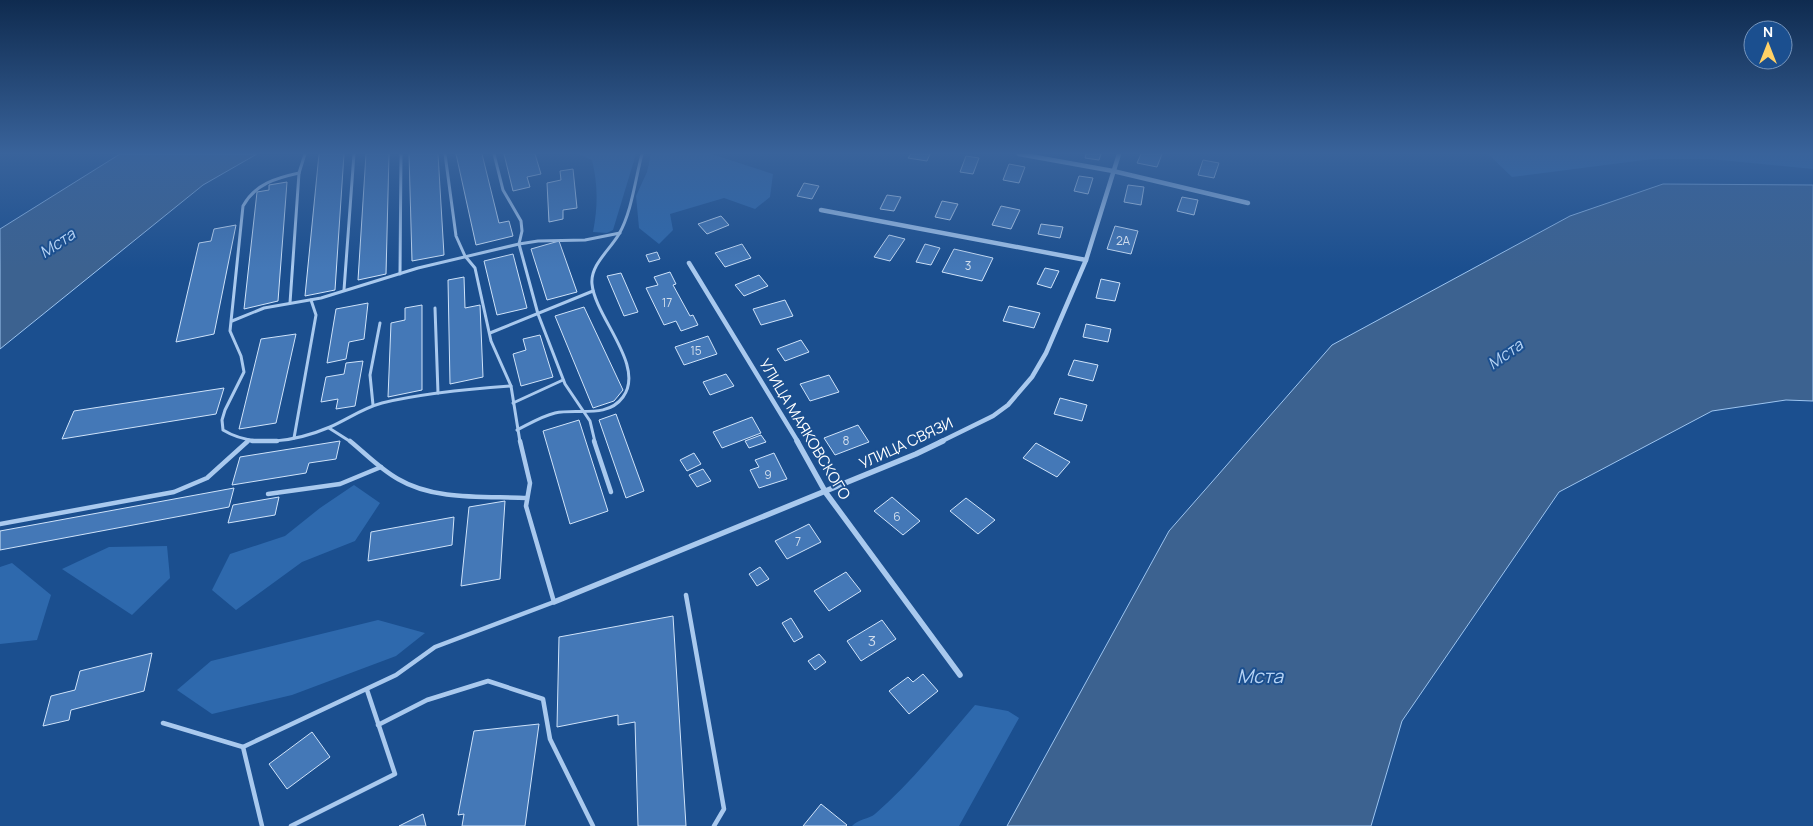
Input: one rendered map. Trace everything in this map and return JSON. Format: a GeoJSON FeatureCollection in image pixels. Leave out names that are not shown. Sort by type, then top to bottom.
{"type":"FeatureCollection","features":[{"type":"Feature","properties":{"kind":"street","name":"УЛИЦА СВЯЗИ"},"geometry":{"type":"LineString","coordinates":[[554,602],[826,493],[916,454],[993,416],[1008,406],[1021,392],[1046,354],[1086,260],[1106,193]]}},
{"type":"Feature","properties":{"kind":"street"},"geometry":{"type":"LineString","coordinates":[[1204,193],[1248,203]]}},
{"type":"Feature","properties":{"kind":"street"},"geometry":{"type":"LineString","coordinates":[[821,210],[1086,260]]}},
{"type":"Feature","properties":{"kind":"street","name":"УЛИЦА МАЯКОВСКОГО"},"geometry":{"type":"LineString","coordinates":[[689,263],[780,409],[826,493],[960,675]]}},
{"type":"Feature","properties":{"kind":"lane"},"geometry":{"type":"LineString","coordinates":[[252,193],[246,200],[230,331],[241,356],[244,372],[225,410],[221,426],[226,434],[250,440],[273,441],[294,438],[329,428],[373,406],[438,393],[511,386]]}},
{"type":"Feature","properties":{"kind":"lane"},"geometry":{"type":"LineString","coordinates":[[290,303],[298,193]]}},
{"type":"Feature","properties":{"kind":"lane"},"geometry":{"type":"LineString","coordinates":[[344,290],[351,193]]}},
{"type":"Feature","properties":{"kind":"lane"},"geometry":{"type":"LineString","coordinates":[[400,274],[401,193]]}},
{"type":"Feature","properties":{"kind":"lane"},"geometry":{"type":"LineString","coordinates":[[163,723],[243,747],[396,675],[435,647],[554,602],[526,506],[530,483],[517,430],[511,386],[490,333],[475,268],[465,256],[456,236],[450,193]]}},
{"type":"Feature","properties":{"kind":"lane"},"geometry":{"type":"LineString","coordinates":[[504,193],[521,221],[522,231],[518,244],[538,314],[563,380],[590,421],[595,444],[611,492]]}},
{"type":"Feature","properties":{"kind":"lane"},"geometry":{"type":"LineString","coordinates":[[517,430],[549,415],[561,412],[594,413],[616,404],[624,398],[628,389],[627,364],[621,345],[593,291],[595,269],[620,233],[631,193]]}},
{"type":"Feature","properties":{"kind":"lane"},"geometry":{"type":"LineString","coordinates":[[232,321],[264,308],[311,300],[465,256],[538,241],[584,240],[620,233]]}},
{"type":"Feature","properties":{"kind":"lane"},"geometry":{"type":"LineString","coordinates":[[490,333],[593,291]]}},
{"type":"Feature","properties":{"kind":"lane"},"geometry":{"type":"LineString","coordinates":[[294,438],[316,315],[311,300]]}},
{"type":"Feature","properties":{"kind":"lane"},"geometry":{"type":"LineString","coordinates":[[435,308],[438,393]]}},
{"type":"Feature","properties":{"kind":"lane"},"geometry":{"type":"LineString","coordinates":[[373,406],[369,393],[380,323]]}},
{"type":"Feature","properties":{"kind":"lane"},"geometry":{"type":"LineString","coordinates":[[513,403],[563,380]]}},
{"type":"Feature","properties":{"kind":"lane"},"geometry":{"type":"LineString","coordinates":[[329,428],[348,438],[381,467],[410,485],[445,493],[527,498]]}},
{"type":"Feature","properties":{"kind":"lane"},"geometry":{"type":"LineString","coordinates":[[0,524],[174,492],[192,486],[219,471],[250,440]]}},
{"type":"Feature","properties":{"kind":"lane"},"geometry":{"type":"LineString","coordinates":[[268,494],[340,485],[367,476],[381,467]]}},
{"type":"Feature","properties":{"kind":"lane"},"geometry":{"type":"LineString","coordinates":[[686,595],[724,809],[714,826]]}},
{"type":"Feature","properties":{"kind":"lane"},"geometry":{"type":"LineString","coordinates":[[378,725],[427,700],[488,681],[543,699],[550,739],[593,826]]}},
{"type":"Feature","properties":{"kind":"lane"},"geometry":{"type":"LineString","coordinates":[[291,826],[395,774],[367,690]]}},
{"type":"Feature","properties":{"kind":"lane"},"geometry":{"type":"LineString","coordinates":[[243,747],[262,826]]}},
{"type":"Feature","properties":{"kind":"shaded area"},"geometry":{"type":"Polygon","coordinates":[[[597,193],[624,193],[613,230],[607,233],[593,232],[597,193]]]}},
{"type":"Feature","properties":{"kind":"shaded area"},"geometry":{"type":"Polygon","coordinates":[[[638,193],[771,193],[770,197],[755,209],[724,198],[670,214],[673,230],[659,244],[639,228],[636,196],[638,193]]]}},
{"type":"Feature","properties":{"kind":"shaded area"},"geometry":{"type":"Polygon","coordinates":[[[354,485],[380,503],[355,541],[302,562],[236,610],[212,590],[230,554],[285,536],[320,508],[354,485]]]}},
{"type":"Feature","properties":{"kind":"shaded area"},"geometry":{"type":"Polygon","coordinates":[[[167,546],[170,578],[132,615],[62,569],[109,547],[167,546]]]}},
{"type":"Feature","properties":{"kind":"shaded area"},"geometry":{"type":"Polygon","coordinates":[[[12,563],[51,595],[37,640],[0,644],[0,567],[12,563]]]}},
{"type":"Feature","properties":{"kind":"shaded area"},"geometry":{"type":"Polygon","coordinates":[[[378,620],[425,633],[396,656],[292,695],[212,714],[177,690],[211,661],[378,620]]]}},
{"type":"Feature","properties":{"kind":"shaded area"},"geometry":{"type":"Polygon","coordinates":[[[975,705],[1008,711],[1019,718],[959,826],[852,826],[873,816],[889,802],[975,705]]]}},
{"type":"Feature","properties":{"kind":"water","name":"Мста"},"geometry":{"type":"Polygon","coordinates":[[[58,193],[194,193],[0,349],[0,229],[58,193]]]}},
{"type":"Feature","properties":{"kind":"water","name":"Мста"},"geometry":{"type":"Polygon","coordinates":[[[1638,193],[1813,193],[1813,401],[1786,400],[1712,411],[1559,492],[1402,721],[1371,826],[1007,826],[1169,531],[1332,345],[1570,216],[1638,193]]]}},
{"type":"Feature","properties":{"kind":"building"},"geometry":{"type":"Polygon","coordinates":[[[257,193],[286,193],[278,301],[244,309],[257,193]]]}},
{"type":"Feature","properties":{"kind":"building"},"geometry":{"type":"Polygon","coordinates":[[[315,193],[341,193],[335,290],[305,296],[315,193]]]}},
{"type":"Feature","properties":{"kind":"building"},"geometry":{"type":"Polygon","coordinates":[[[364,193],[388,193],[386,274],[358,280],[364,193]]]}},
{"type":"Feature","properties":{"kind":"building"},"geometry":{"type":"Polygon","coordinates":[[[410,193],[440,193],[444,255],[412,261],[410,193]]]}},
{"type":"Feature","properties":{"kind":"building"},"geometry":{"type":"Polygon","coordinates":[[[464,193],[491,193],[499,223],[509,221],[513,236],[476,245],[464,193]]]}},
{"type":"Feature","properties":{"kind":"building"},"geometry":{"type":"Polygon","coordinates":[[[547,193],[575,193],[577,208],[563,210],[563,219],[549,222],[547,193]]]}},
{"type":"Feature","properties":{"kind":"building"},"geometry":{"type":"Polygon","coordinates":[[[799,193],[815,193],[812,199],[797,196],[799,193]]]}},
{"type":"Feature","properties":{"kind":"building"},"geometry":{"type":"Polygon","coordinates":[[[1126,193],[1143,193],[1141,205],[1124,202],[1126,193]]]}},
{"type":"Feature","properties":{"kind":"building"},"geometry":{"type":"Polygon","coordinates":[[[887,195],[901,197],[894,211],[880,209],[887,195]]]}},
{"type":"Feature","properties":{"kind":"building"},"geometry":{"type":"Polygon","coordinates":[[[1182,197],[1198,200],[1194,215],[1177,211],[1182,197]]]}},
{"type":"Feature","properties":{"kind":"building"},"geometry":{"type":"Polygon","coordinates":[[[942,201],[958,204],[950,220],[935,217],[942,201]]]}},
{"type":"Feature","properties":{"kind":"building"},"geometry":{"type":"Polygon","coordinates":[[[1001,206],[1020,210],[1011,229],[992,225],[1001,206]]]}},
{"type":"Feature","properties":{"kind":"building"},"geometry":{"type":"Polygon","coordinates":[[[721,216],[729,225],[707,234],[698,224],[721,216]]]}},
{"type":"Feature","properties":{"kind":"building"},"geometry":{"type":"Polygon","coordinates":[[[1041,224],[1063,227],[1060,238],[1038,234],[1041,224]]]}},
{"type":"Feature","properties":{"kind":"building"},"geometry":{"type":"Polygon","coordinates":[[[236,225],[214,334],[176,342],[199,243],[211,241],[214,229],[236,225]]]}},
{"type":"Feature","properties":{"kind":"building"},"geometry":{"type":"Polygon","coordinates":[[[1115,226],[1138,231],[1131,254],[1107,249],[1115,226]]]}},
{"type":"Feature","properties":{"kind":"building"},"geometry":{"type":"Polygon","coordinates":[[[889,235],[905,239],[890,261],[874,257],[889,235]]]}},
{"type":"Feature","properties":{"kind":"building"},"geometry":{"type":"Polygon","coordinates":[[[559,241],[577,292],[547,300],[531,249],[559,241]]]}},
{"type":"Feature","properties":{"kind":"building"},"geometry":{"type":"Polygon","coordinates":[[[742,244],[751,258],[725,267],[715,253],[742,244]]]}},
{"type":"Feature","properties":{"kind":"building"},"geometry":{"type":"Polygon","coordinates":[[[925,244],[940,248],[931,265],[916,262],[925,244]]]}},
{"type":"Feature","properties":{"kind":"building"},"geometry":{"type":"Polygon","coordinates":[[[954,249],[993,258],[982,281],[942,272],[954,249]]]}},
{"type":"Feature","properties":{"kind":"building"},"geometry":{"type":"Polygon","coordinates":[[[657,252],[660,259],[649,262],[646,255],[657,252]]]}},
{"type":"Feature","properties":{"kind":"building"},"geometry":{"type":"Polygon","coordinates":[[[513,254],[527,308],[497,315],[484,261],[513,254]]]}},
{"type":"Feature","properties":{"kind":"building"},"geometry":{"type":"Polygon","coordinates":[[[1045,268],[1059,271],[1051,288],[1037,284],[1045,268]]]}},
{"type":"Feature","properties":{"kind":"building"},"geometry":{"type":"Polygon","coordinates":[[[670,272],[676,284],[673,285],[690,316],[693,315],[698,325],[681,331],[676,321],[664,325],[646,288],[658,285],[654,277],[670,272]]]}},
{"type":"Feature","properties":{"kind":"building"},"geometry":{"type":"Polygon","coordinates":[[[621,273],[638,312],[624,316],[607,276],[621,273]]]}},
{"type":"Feature","properties":{"kind":"building"},"geometry":{"type":"Polygon","coordinates":[[[759,275],[768,286],[744,296],[735,285],[759,275]]]}},
{"type":"Feature","properties":{"kind":"building"},"geometry":{"type":"Polygon","coordinates":[[[464,277],[465,308],[480,305],[483,377],[450,384],[448,280],[464,277]]]}},
{"type":"Feature","properties":{"kind":"building"},"geometry":{"type":"Polygon","coordinates":[[[1101,279],[1120,283],[1115,301],[1096,298],[1101,279]]]}},
{"type":"Feature","properties":{"kind":"building"},"geometry":{"type":"Polygon","coordinates":[[[785,300],[793,316],[761,325],[753,309],[785,300]]]}},
{"type":"Feature","properties":{"kind":"building"},"geometry":{"type":"Polygon","coordinates":[[[368,303],[364,339],[349,342],[346,359],[327,363],[336,309],[368,303]]]}},
{"type":"Feature","properties":{"kind":"building"},"geometry":{"type":"Polygon","coordinates":[[[422,305],[422,390],[388,397],[391,323],[405,320],[405,308],[422,305]]]}},
{"type":"Feature","properties":{"kind":"building"},"geometry":{"type":"Polygon","coordinates":[[[1009,306],[1040,313],[1034,328],[1003,321],[1009,306]]]}},
{"type":"Feature","properties":{"kind":"building"},"geometry":{"type":"Polygon","coordinates":[[[584,307],[623,390],[614,401],[593,408],[555,316],[584,307]]]}},
{"type":"Feature","properties":{"kind":"building"},"geometry":{"type":"Polygon","coordinates":[[[1086,324],[1111,329],[1108,342],[1083,337],[1086,324]]]}},
{"type":"Feature","properties":{"kind":"building"},"geometry":{"type":"Polygon","coordinates":[[[296,334],[276,423],[239,429],[261,339],[296,334]]]}},
{"type":"Feature","properties":{"kind":"building"},"geometry":{"type":"Polygon","coordinates":[[[540,335],[553,377],[521,386],[513,354],[526,350],[523,339],[540,335]]]}},
{"type":"Feature","properties":{"kind":"building"},"geometry":{"type":"Polygon","coordinates":[[[708,336],[717,354],[684,365],[675,347],[708,336]]]}},
{"type":"Feature","properties":{"kind":"building"},"geometry":{"type":"Polygon","coordinates":[[[801,340],[809,352],[785,361],[777,349],[801,340]]]}},
{"type":"Feature","properties":{"kind":"building"},"geometry":{"type":"Polygon","coordinates":[[[1074,360],[1098,365],[1093,381],[1068,375],[1074,360]]]}},
{"type":"Feature","properties":{"kind":"building"},"geometry":{"type":"Polygon","coordinates":[[[363,361],[355,406],[336,409],[338,399],[321,402],[326,377],[344,374],[346,363],[363,361]]]}},
{"type":"Feature","properties":{"kind":"building"},"geometry":{"type":"Polygon","coordinates":[[[726,374],[734,386],[710,395],[703,382],[726,374]]]}},
{"type":"Feature","properties":{"kind":"building"},"geometry":{"type":"Polygon","coordinates":[[[829,375],[839,392],[810,401],[800,384],[829,375]]]}},
{"type":"Feature","properties":{"kind":"building"},"geometry":{"type":"Polygon","coordinates":[[[224,388],[216,414],[62,439],[74,411],[224,388]]]}},
{"type":"Feature","properties":{"kind":"building"},"geometry":{"type":"Polygon","coordinates":[[[1060,398],[1087,405],[1082,421],[1054,414],[1060,398]]]}},
{"type":"Feature","properties":{"kind":"building"},"geometry":{"type":"Polygon","coordinates":[[[616,414],[644,491],[626,498],[599,420],[616,414]]]}},
{"type":"Feature","properties":{"kind":"building"},"geometry":{"type":"Polygon","coordinates":[[[752,417],[761,433],[722,448],[713,432],[752,417]]]}},
{"type":"Feature","properties":{"kind":"building"},"geometry":{"type":"Polygon","coordinates":[[[579,420],[608,511],[570,524],[543,431],[579,420]]]}},
{"type":"Feature","properties":{"kind":"building"},"geometry":{"type":"Polygon","coordinates":[[[858,425],[869,442],[835,455],[824,438],[858,425]]]}},
{"type":"Feature","properties":{"kind":"building"},"geometry":{"type":"Polygon","coordinates":[[[761,435],[766,442],[749,448],[745,441],[761,435]]]}},
{"type":"Feature","properties":{"kind":"building"},"geometry":{"type":"Polygon","coordinates":[[[340,441],[336,459],[309,463],[306,473],[232,485],[240,457],[340,441]]]}},
{"type":"Feature","properties":{"kind":"building"},"geometry":{"type":"Polygon","coordinates":[[[1036,443],[1070,462],[1057,477],[1023,458],[1036,443]]]}},
{"type":"Feature","properties":{"kind":"building"},"geometry":{"type":"Polygon","coordinates":[[[694,453],[701,464],[687,471],[680,460],[694,453]]]}},
{"type":"Feature","properties":{"kind":"building"},"geometry":{"type":"Polygon","coordinates":[[[774,453],[787,479],[759,488],[750,470],[759,467],[755,460],[774,453]]]}},
{"type":"Feature","properties":{"kind":"building"},"geometry":{"type":"Polygon","coordinates":[[[703,469],[711,481],[697,487],[689,475],[703,469]]]}},
{"type":"Feature","properties":{"kind":"building"},"geometry":{"type":"Polygon","coordinates":[[[234,488],[229,507],[0,550],[0,531],[234,488]]]}},
{"type":"Feature","properties":{"kind":"building"},"geometry":{"type":"Polygon","coordinates":[[[279,497],[275,515],[228,523],[233,505],[279,497]]]}},
{"type":"Feature","properties":{"kind":"building"},"geometry":{"type":"Polygon","coordinates":[[[892,497],[920,521],[903,535],[874,511],[892,497]]]}},
{"type":"Feature","properties":{"kind":"building"},"geometry":{"type":"Polygon","coordinates":[[[966,498],[995,520],[978,534],[950,511],[966,498]]]}},
{"type":"Feature","properties":{"kind":"building"},"geometry":{"type":"Polygon","coordinates":[[[505,501],[500,579],[461,586],[469,507],[505,501]]]}},
{"type":"Feature","properties":{"kind":"building"},"geometry":{"type":"Polygon","coordinates":[[[454,517],[452,545],[368,561],[371,532],[454,517]]]}},
{"type":"Feature","properties":{"kind":"building"},"geometry":{"type":"Polygon","coordinates":[[[809,524],[821,542],[787,559],[775,541],[809,524]]]}},
{"type":"Feature","properties":{"kind":"building"},"geometry":{"type":"Polygon","coordinates":[[[760,567],[769,579],[757,586],[749,574],[760,567]]]}},
{"type":"Feature","properties":{"kind":"building"},"geometry":{"type":"Polygon","coordinates":[[[846,572],[861,591],[829,611],[814,591],[846,572]]]}},
{"type":"Feature","properties":{"kind":"building"},"geometry":{"type":"Polygon","coordinates":[[[673,616],[686,826],[638,826],[635,722],[618,725],[618,715],[557,727],[559,637],[673,616]]]}},
{"type":"Feature","properties":{"kind":"building"},"geometry":{"type":"Polygon","coordinates":[[[791,618],[803,637],[794,642],[782,623],[791,618]]]}},
{"type":"Feature","properties":{"kind":"building"},"geometry":{"type":"Polygon","coordinates":[[[882,620],[896,639],[861,661],[847,641],[882,620]]]}},
{"type":"Feature","properties":{"kind":"building"},"geometry":{"type":"Polygon","coordinates":[[[152,653],[144,691],[71,710],[69,720],[43,726],[51,696],[75,690],[80,671],[152,653]]]}},
{"type":"Feature","properties":{"kind":"building"},"geometry":{"type":"Polygon","coordinates":[[[819,654],[826,662],[815,670],[808,661],[819,654]]]}},
{"type":"Feature","properties":{"kind":"building"},"geometry":{"type":"Polygon","coordinates":[[[923,674],[938,691],[909,714],[889,691],[908,677],[913,682],[923,674]]]}},
{"type":"Feature","properties":{"kind":"building"},"geometry":{"type":"Polygon","coordinates":[[[539,724],[525,826],[462,826],[464,814],[458,815],[474,731],[539,724]]]}},
{"type":"Feature","properties":{"kind":"building"},"geometry":{"type":"Polygon","coordinates":[[[312,732],[330,757],[287,789],[269,764],[312,732]]]}},
{"type":"Feature","properties":{"kind":"building"},"geometry":{"type":"Polygon","coordinates":[[[821,804],[847,825],[803,826],[821,804]]]}},
{"type":"Feature","properties":{"kind":"building"},"geometry":{"type":"Polygon","coordinates":[[[423,814],[426,826],[399,826],[423,814]]]}}]}
